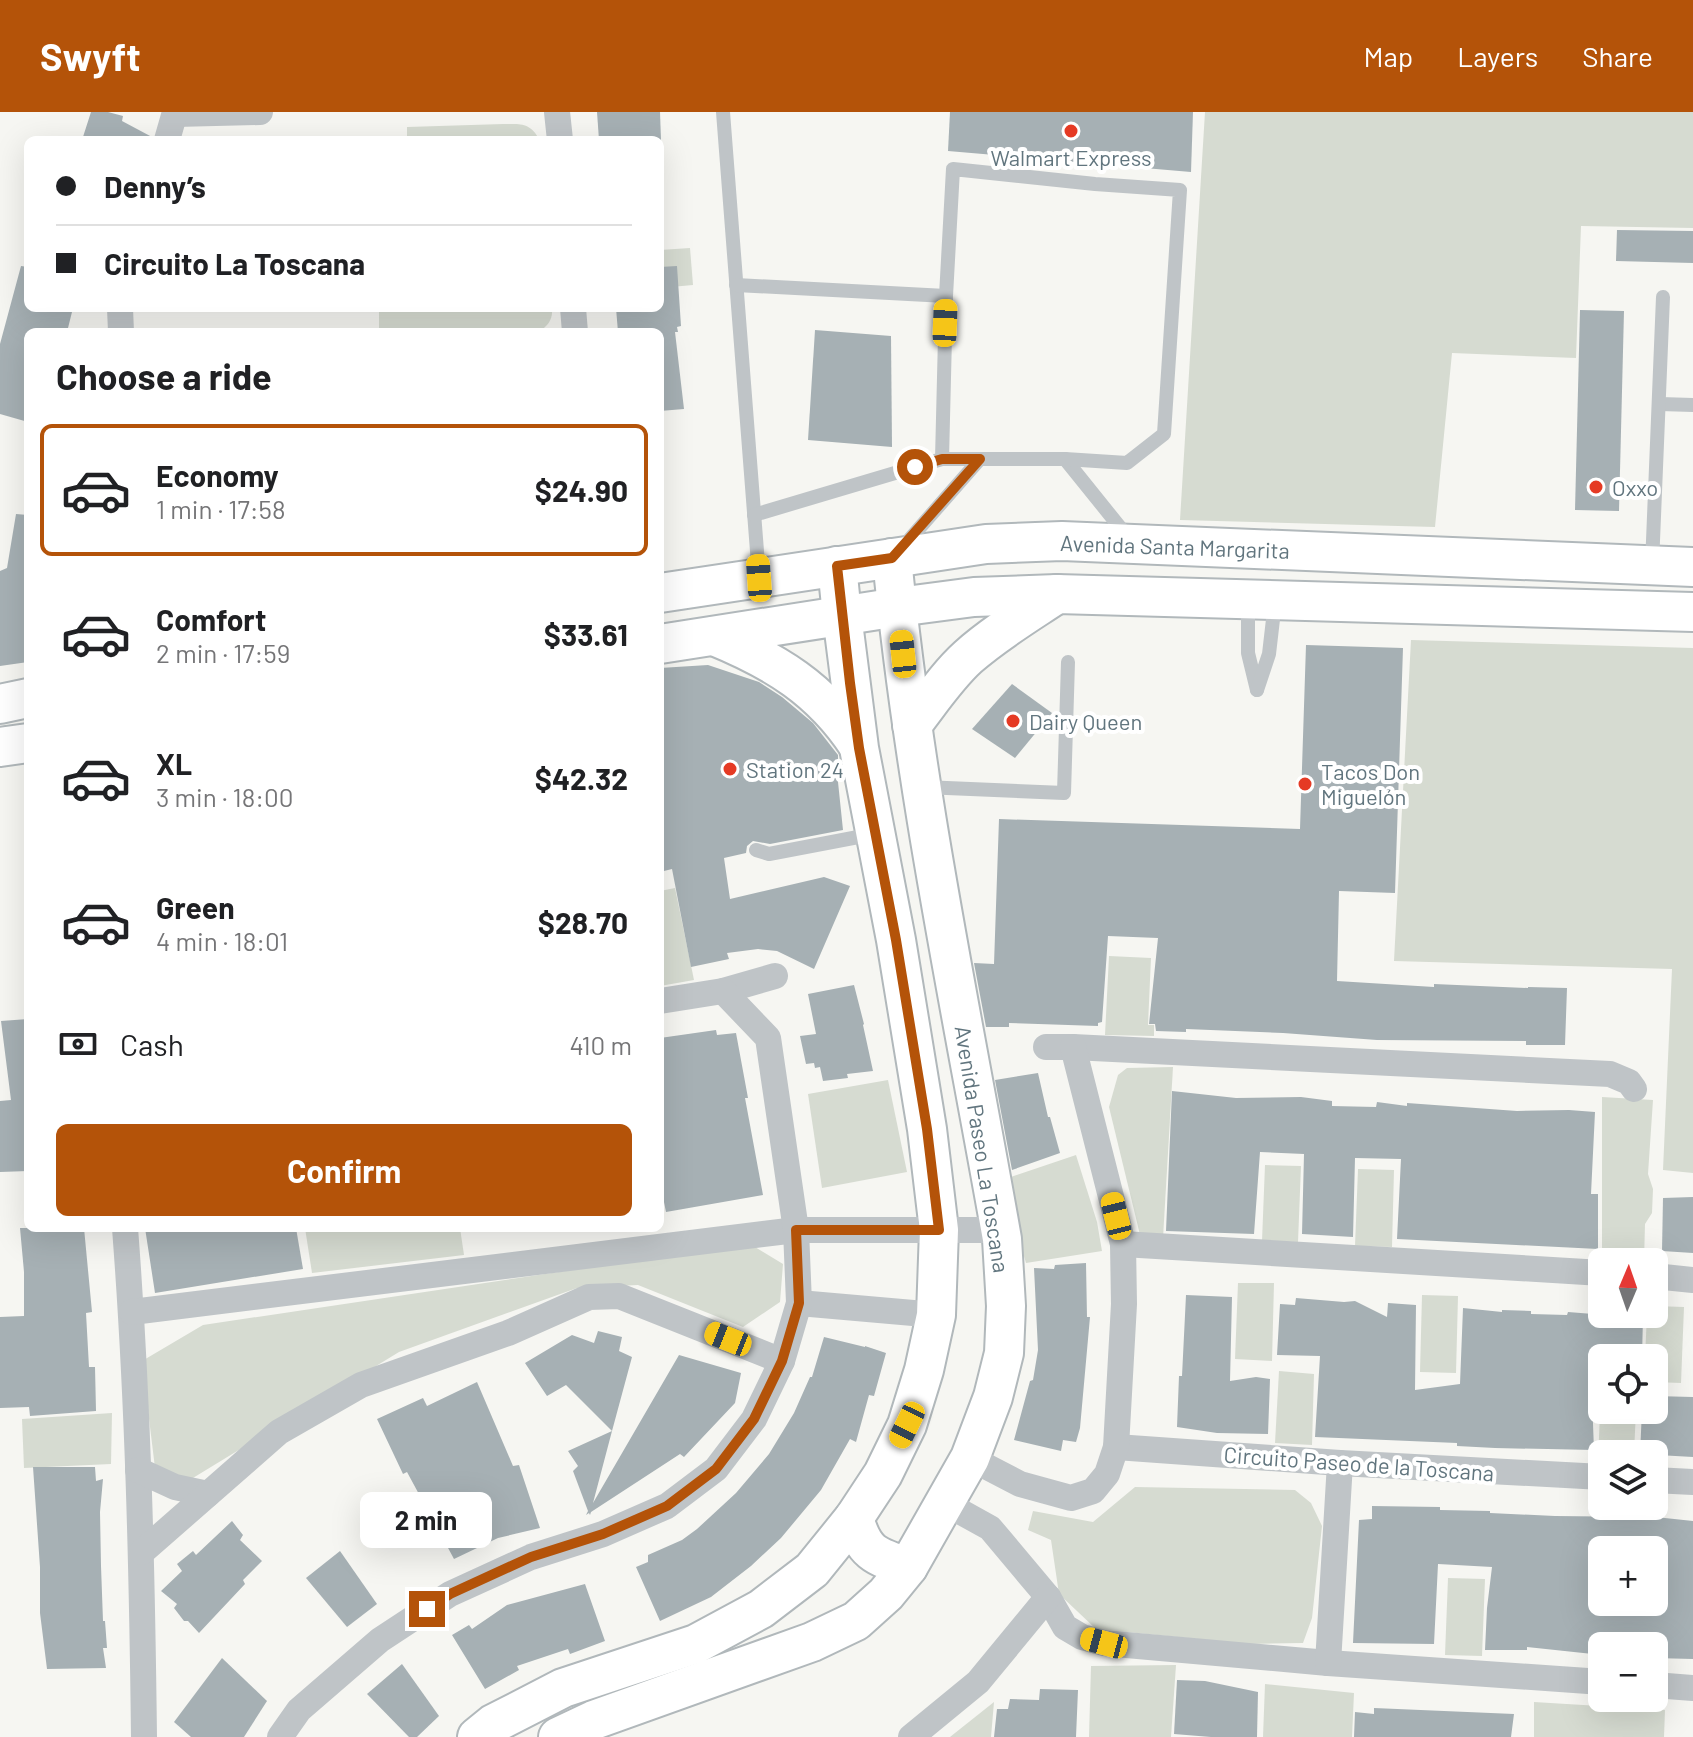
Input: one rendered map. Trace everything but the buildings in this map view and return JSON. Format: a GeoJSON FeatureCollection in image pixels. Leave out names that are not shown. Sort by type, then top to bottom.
{"type":"FeatureCollection","features":[{"type":"Feature","properties":{"kind":"street"},"geometry":{"type":"LineString","coordinates":[[168,136],[175,113],[260,112]]}},
{"type":"Feature","properties":{"kind":"street"},"geometry":{"type":"LineString","coordinates":[[557,112],[560,136]]}},
{"type":"Feature","properties":{"kind":"street","name":"Avenida Santa Margarita"},"geometry":{"type":"LineString","coordinates":[[664,592],[986,544],[1062,541],[1693,567]]}},
{"type":"Feature","properties":{"kind":"street","name":"Avenida Paseo La Toscana"},"geometry":{"type":"LineString","coordinates":[[558,1737],[594,1720],[812,1642],[856,1621],[886,1594],[908,1567],[970,1458],[993,1397],[1004,1353],[1006,1306],[1000,1230],[920,787],[892,558]]}},
{"type":"Feature","properties":{"kind":"street"},"geometry":{"type":"LineString","coordinates":[[477,1737],[493,1724],[563,1688],[696,1644],[761,1609],[812,1570],[854,1518],[883,1474],[907,1425],[924,1370],[936,1315],[937,1215],[927,1129],[896,940],[859,748],[837,566]]}},
{"type":"Feature","properties":{"kind":"street"},"geometry":{"type":"LineString","coordinates":[[912,725],[967,658],[1057,594]]}},
{"type":"Feature","properties":{"kind":"street"},"geometry":{"type":"LineString","coordinates":[[664,643],[974,597],[1057,594],[1693,612]]}},
{"type":"Feature","properties":{"kind":"street"},"geometry":{"type":"LineString","coordinates":[[714,636],[766,660],[810,689],[845,726],[859,748]]}},
{"type":"Feature","properties":{"kind":"street"},"geometry":{"type":"LineString","coordinates":[[850,683],[863,673],[877,669],[893,671],[905,678]]}},
{"type":"Feature","properties":{"kind":"street"},"geometry":{"type":"LineString","coordinates":[[0,704],[24,699]]}},
{"type":"Feature","properties":{"kind":"street"},"geometry":{"type":"LineString","coordinates":[[0,747],[24,744]]}},
{"type":"Feature","properties":{"kind":"street"},"geometry":{"type":"LineString","coordinates":[[664,1000],[723,991],[775,976]]}},
{"type":"Feature","properties":{"kind":"street"},"geometry":{"type":"LineString","coordinates":[[280,1737],[299,1710],[380,1640],[450,1594],[531,1557],[603,1534],[667,1506],[716,1469],[754,1419],[782,1361],[799,1303],[796,1230],[768,1038],[723,991]]}},
{"type":"Feature","properties":{"kind":"street"},"geometry":{"type":"LineString","coordinates":[[1046,1047],[1610,1074],[1629,1082],[1634,1089]]}},
{"type":"Feature","properties":{"kind":"street"},"geometry":{"type":"LineString","coordinates":[[970,1458],[1020,1484],[1071,1498],[1093,1491],[1107,1474],[1116,1447],[1124,1304],[1123,1244],[1073,1047]]}},
{"type":"Feature","properties":{"kind":"street"},"geometry":{"type":"LineString","coordinates":[[132,1312],[937,1215],[993,1191]]}},
{"type":"Feature","properties":{"kind":"street"},"geometry":{"type":"LineString","coordinates":[[937,1215],[1000,1230]]}},
{"type":"Feature","properties":{"kind":"street"},"geometry":{"type":"LineString","coordinates":[[125,1232],[132,1312],[142,1552],[144,1737]]}},
{"type":"Feature","properties":{"kind":"street"},"geometry":{"type":"LineString","coordinates":[[1123,1244],[1588,1272]]}},
{"type":"Feature","properties":{"kind":"street"},"geometry":{"type":"LineString","coordinates":[[1668,1277],[1693,1280]]}},
{"type":"Feature","properties":{"kind":"street"},"geometry":{"type":"LineString","coordinates":[[142,1552],[279,1432],[361,1385],[508,1333],[589,1297],[619,1296],[782,1361]]}},
{"type":"Feature","properties":{"kind":"street"},"geometry":{"type":"LineString","coordinates":[[799,1303],[936,1315]]}},
{"type":"Feature","properties":{"kind":"street","name":"Circuito Paseo de la Toscana"},"geometry":{"type":"LineString","coordinates":[[1116,1447],[1588,1476]]}},
{"type":"Feature","properties":{"kind":"street"},"geometry":{"type":"LineString","coordinates":[[1328,1663],[1340,1463]]}},
{"type":"Feature","properties":{"kind":"street"},"geometry":{"type":"LineString","coordinates":[[138,1470],[175,1487],[208,1494]]}},
{"type":"Feature","properties":{"kind":"street"},"geometry":{"type":"LineString","coordinates":[[1668,1481],[1693,1482]]}},
{"type":"Feature","properties":{"kind":"street"},"geometry":{"type":"LineString","coordinates":[[945,1503],[990,1528],[1048,1597],[1065,1627],[1082,1637],[1104,1643],[1328,1663],[1588,1681]]}},
{"type":"Feature","properties":{"kind":"street"},"geometry":{"type":"LineString","coordinates":[[854,1518],[860,1538],[869,1549],[885,1560],[908,1567]]}},
{"type":"Feature","properties":{"kind":"street"},"geometry":{"type":"LineString","coordinates":[[911,1737],[978,1682],[1048,1597]]}},
{"type":"Feature","properties":{"kind":"street"},"geometry":{"type":"LineString","coordinates":[[1668,1686],[1693,1688]]}},
{"type":"Feature","properties":{"kind":"lane"},"geometry":{"type":"LineString","coordinates":[[723,112],[759,578]]}},
{"type":"Feature","properties":{"kind":"lane"},"geometry":{"type":"LineString","coordinates":[[754,515],[942,459],[1065,459],[1127,463],[1164,434],[1180,190],[953,169],[942,459]]}},
{"type":"Feature","properties":{"kind":"lane"},"geometry":{"type":"LineString","coordinates":[[736,285],[946,296]]}},
{"type":"Feature","properties":{"kind":"lane"},"geometry":{"type":"LineString","coordinates":[[1652,566],[1663,297]]}},
{"type":"Feature","properties":{"kind":"lane"},"geometry":{"type":"LineString","coordinates":[[1660,404],[1693,405]]}},
{"type":"Feature","properties":{"kind":"lane"},"geometry":{"type":"LineString","coordinates":[[892,558],[980,459]]}},
{"type":"Feature","properties":{"kind":"lane"},"geometry":{"type":"LineString","coordinates":[[1065,459],[1133,543]]}},
{"type":"Feature","properties":{"kind":"lane"},"geometry":{"type":"LineString","coordinates":[[1262,601],[1269,654],[1257,690],[1248,653],[1262,601]]}},
{"type":"Feature","properties":{"kind":"lane"},"geometry":{"type":"LineString","coordinates":[[920,787],[1064,793],[1068,662]]}},
{"type":"Feature","properties":{"kind":"lane"},"geometry":{"type":"LineString","coordinates":[[756,850],[769,854],[875,834]]}},
{"type":"Feature","properties":{"kind":"shaded area"},"geometry":{"type":"Polygon","coordinates":[[[1205,112],[1693,112],[1693,228],[1581,226],[1576,358],[1452,353],[1435,527],[1180,520],[1205,112]]]}},
{"type":"Feature","properties":{"kind":"shaded area"},"geometry":{"type":"Polygon","coordinates":[[[515,124],[524,125],[537,136],[407,136],[407,127],[515,124]]]}},
{"type":"Feature","properties":{"kind":"shaded area"},"geometry":{"type":"Polygon","coordinates":[[[690,248],[693,285],[664,288],[664,250],[690,248]]]}},
{"type":"Feature","properties":{"kind":"shaded area"},"geometry":{"type":"Polygon","coordinates":[[[379,312],[552,312],[544,328],[379,328],[379,312]]]}},
{"type":"Feature","properties":{"kind":"shaded area"},"geometry":{"type":"Polygon","coordinates":[[[1411,640],[1693,648],[1693,1173],[1663,1170],[1672,969],[1394,961],[1411,640]]]}},
{"type":"Feature","properties":{"kind":"shaded area"},"geometry":{"type":"Polygon","coordinates":[[[675,888],[694,980],[664,985],[664,890],[675,888]]]}},
{"type":"Feature","properties":{"kind":"shaded area"},"geometry":{"type":"Polygon","coordinates":[[[1109,956],[1151,958],[1148,1025],[1154,1025],[1154,1036],[1105,1035],[1109,956]]]}},
{"type":"Feature","properties":{"kind":"shaded area"},"geometry":{"type":"Polygon","coordinates":[[[1173,1067],[1163,1238],[1141,1239],[1109,1107],[1118,1075],[1127,1068],[1173,1067]]]}},
{"type":"Feature","properties":{"kind":"shaded area"},"geometry":{"type":"Polygon","coordinates":[[[888,1080],[907,1172],[822,1188],[808,1094],[888,1080]]]}},
{"type":"Feature","properties":{"kind":"shaded area"},"geometry":{"type":"Polygon","coordinates":[[[1602,1097],[1653,1100],[1648,1174],[1653,1189],[1652,1213],[1645,1224],[1644,1248],[1602,1248],[1602,1097]]]}},
{"type":"Feature","properties":{"kind":"shaded area"},"geometry":{"type":"Polygon","coordinates":[[[1076,1155],[1097,1222],[1102,1251],[1026,1263],[1002,1180],[1076,1155]]]}},
{"type":"Feature","properties":{"kind":"shaded area"},"geometry":{"type":"Polygon","coordinates":[[[1265,1165],[1301,1166],[1298,1242],[1262,1241],[1265,1165]]]}},
{"type":"Feature","properties":{"kind":"shaded area"},"geometry":{"type":"Polygon","coordinates":[[[1358,1169],[1394,1170],[1392,1247],[1355,1246],[1358,1169]]]}},
{"type":"Feature","properties":{"kind":"shaded area"},"geometry":{"type":"Polygon","coordinates":[[[306,1232],[461,1232],[464,1255],[312,1273],[306,1232]]]}},
{"type":"Feature","properties":{"kind":"shaded area"},"geometry":{"type":"Polygon","coordinates":[[[755,1247],[783,1264],[780,1302],[743,1327],[638,1285],[577,1288],[399,1352],[188,1481],[155,1468],[142,1361],[203,1325],[706,1250],[755,1247]]]}},
{"type":"Feature","properties":{"kind":"shaded area"},"geometry":{"type":"Polygon","coordinates":[[[1238,1283],[1274,1283],[1272,1361],[1235,1359],[1238,1283]]]}},
{"type":"Feature","properties":{"kind":"shaded area"},"geometry":{"type":"Polygon","coordinates":[[[1422,1295],[1458,1296],[1456,1373],[1420,1372],[1422,1295]]]}},
{"type":"Feature","properties":{"kind":"shaded area"},"geometry":{"type":"Polygon","coordinates":[[[1668,1306],[1684,1307],[1681,1383],[1668,1383],[1668,1344],[1646,1344],[1646,1328],[1668,1328],[1668,1306]]]}},
{"type":"Feature","properties":{"kind":"shaded area"},"geometry":{"type":"Polygon","coordinates":[[[1279,1371],[1314,1374],[1312,1445],[1275,1443],[1279,1371]]]}},
{"type":"Feature","properties":{"kind":"shaded area"},"geometry":{"type":"Polygon","coordinates":[[[112,1413],[111,1464],[24,1468],[22,1419],[112,1413]]]}},
{"type":"Feature","properties":{"kind":"shaded area"},"geometry":{"type":"Polygon","coordinates":[[[1600,1424],[1635,1424],[1635,1440],[1599,1440],[1600,1424]]]}},
{"type":"Feature","properties":{"kind":"shaded area"},"geometry":{"type":"Polygon","coordinates":[[[1135,1487],[1295,1490],[1311,1503],[1322,1526],[1312,1618],[1303,1643],[1249,1644],[1096,1629],[1059,1594],[1051,1540],[1028,1530],[1033,1511],[1093,1522],[1135,1487]]]}},
{"type":"Feature","properties":{"kind":"shaded area"},"geometry":{"type":"Polygon","coordinates":[[[1448,1578],[1485,1579],[1482,1656],[1445,1655],[1448,1578]]]}},
{"type":"Feature","properties":{"kind":"shaded area"},"geometry":{"type":"Polygon","coordinates":[[[1176,1665],[1171,1737],[1089,1737],[1091,1666],[1176,1665]]]}},
{"type":"Feature","properties":{"kind":"shaded area"},"geometry":{"type":"Polygon","coordinates":[[[1265,1684],[1354,1693],[1352,1737],[1263,1737],[1265,1684]]]}},
{"type":"Feature","properties":{"kind":"shaded area"},"geometry":{"type":"Polygon","coordinates":[[[994,1702],[991,1737],[950,1737],[994,1702]]]}},
{"type":"Feature","properties":{"kind":"shaded area"},"geometry":{"type":"Polygon","coordinates":[[[1534,1702],[1588,1705],[1588,1712],[1665,1712],[1664,1737],[1534,1737],[1534,1702]]]}},
{"type":"Feature","properties":{"kind":"place","name":"Walmart Express"},"geometry":{"type":"Point","coordinates":[1071,131]}},
{"type":"Feature","properties":{"kind":"place","name":"Oxxo"},"geometry":{"type":"Point","coordinates":[1596,487]}},
{"type":"Feature","properties":{"kind":"place","name":"Dairy Queen"},"geometry":{"type":"Point","coordinates":[1013,721]}},
{"type":"Feature","properties":{"kind":"place","name":"Station 24"},"geometry":{"type":"Point","coordinates":[730,769]}},
{"type":"Feature","properties":{"kind":"place","name":"Tacos Don Miguelón"},"geometry":{"type":"Point","coordinates":[1305,784]}},
{"type":"Feature","properties":{"kind":"route"},"geometry":{"type":"LineString","coordinates":[[427,1609],[450,1594],[531,1557],[603,1534],[667,1506],[716,1469],[754,1419],[782,1361],[799,1303],[796,1230],[939,1230],[927,1129],[896,940],[859,748],[837,566],[892,558],[980,459],[942,459],[915,467]]}}]}
